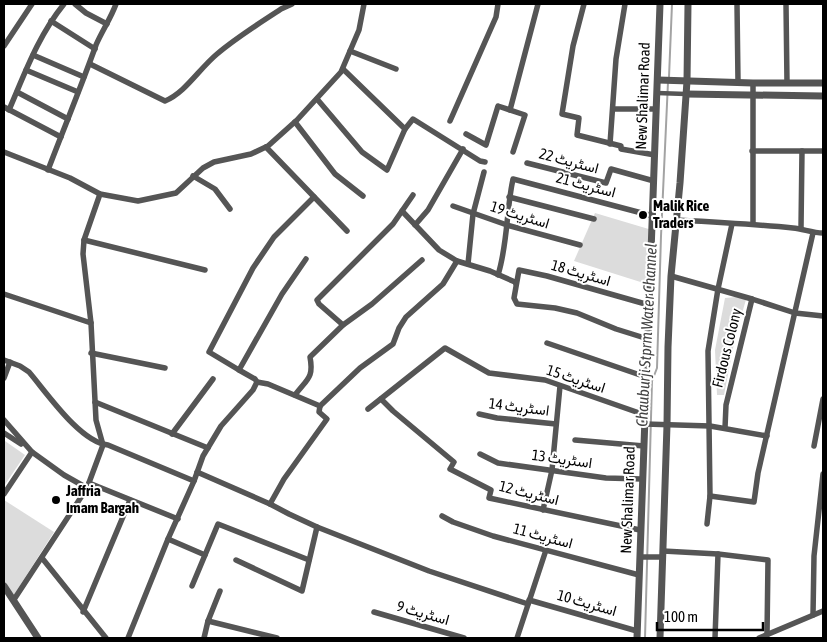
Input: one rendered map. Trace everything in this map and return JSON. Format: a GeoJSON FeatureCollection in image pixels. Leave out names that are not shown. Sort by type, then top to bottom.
{"type":"FeatureCollection","features":[{"type":"Feature","properties":{"kind":"street"},"geometry":{"type":"LineString","coordinates":[[4,46],[32,4]]}},
{"type":"Feature","properties":{"kind":"street"},"geometry":{"type":"LineString","coordinates":[[61,137],[6,108],[17,92],[32,55],[50,22],[64,4]]}},
{"type":"Feature","properties":{"kind":"street"},"geometry":{"type":"LineString","coordinates":[[75,4],[86,13],[107,24]]}},
{"type":"Feature","properties":{"kind":"street"},"geometry":{"type":"LineString","coordinates":[[48,170],[95,49],[116,4]]}},
{"type":"Feature","properties":{"kind":"street"},"geometry":{"type":"LineString","coordinates":[[90,64],[165,101],[174,97],[216,54],[281,9],[292,4]]}},
{"type":"Feature","properties":{"kind":"street"},"geometry":{"type":"LineString","coordinates":[[4,152],[70,178],[100,194],[138,201],[176,192],[203,168],[214,162],[250,154],[266,147],[295,122],[343,68],[359,30],[364,4]]}},
{"type":"Feature","properties":{"kind":"street"},"geometry":{"type":"LineString","coordinates":[[450,121],[496,17],[498,4]]}},
{"type":"Feature","properties":{"kind":"street"},"geometry":{"type":"LineString","coordinates":[[510,110],[538,4]]}},
{"type":"Feature","properties":{"kind":"street"},"geometry":{"type":"LineString","coordinates":[[584,4],[573,46],[562,114],[579,118],[577,135],[621,146],[621,149],[655,155]]}},
{"type":"Feature","properties":{"kind":"street"},"geometry":{"type":"LineString","coordinates":[[610,144],[616,59],[625,4]]}},
{"type":"Feature","properties":{"kind":"street","name":"New Shalimar Road"},"geometry":{"type":"LineString","coordinates":[[637,634],[639,575],[642,557],[640,530],[642,479],[647,424],[645,415],[646,376],[656,109],[660,80],[660,4]]}},
{"type":"Feature","properties":{"kind":"street"},"geometry":{"type":"LineString","coordinates":[[660,638],[661,555],[671,276],[686,94],[683,81],[688,4]]}},
{"type":"Feature","properties":{"kind":"street"},"geometry":{"type":"LineString","coordinates":[[737,4],[738,82]]}},
{"type":"Feature","properties":{"kind":"street"},"geometry":{"type":"LineString","coordinates":[[786,4],[787,83]]}},
{"type":"Feature","properties":{"kind":"street"},"geometry":{"type":"LineString","coordinates":[[50,22],[95,49]]}},
{"type":"Feature","properties":{"kind":"street"},"geometry":{"type":"LineString","coordinates":[[350,52],[396,69]]}},
{"type":"Feature","properties":{"kind":"street"},"geometry":{"type":"LineString","coordinates":[[32,55],[84,77]]}},
{"type":"Feature","properties":{"kind":"street"},"geometry":{"type":"LineString","coordinates":[[343,68],[405,130]]}},
{"type":"Feature","properties":{"kind":"street"},"geometry":{"type":"LineString","coordinates":[[26,70],[78,92]]}},
{"type":"Feature","properties":{"kind":"street"},"geometry":{"type":"LineString","coordinates":[[660,80],[823,83]]}},
{"type":"Feature","properties":{"kind":"street"},"geometry":{"type":"LineString","coordinates":[[753,83],[753,224]]}},
{"type":"Feature","properties":{"kind":"street"},"geometry":{"type":"LineString","coordinates":[[17,92],[68,119]]}},
{"type":"Feature","properties":{"kind":"street"},"geometry":{"type":"LineString","coordinates":[[659,93],[823,96]]}},
{"type":"Feature","properties":{"kind":"street"},"geometry":{"type":"LineString","coordinates":[[317,99],[362,152],[387,170],[405,130],[413,119],[480,161],[485,162]]}},
{"type":"Feature","properties":{"kind":"street"},"geometry":{"type":"LineString","coordinates":[[466,134],[486,144],[498,106],[525,114],[513,152]]}},
{"type":"Feature","properties":{"kind":"street"},"geometry":{"type":"LineString","coordinates":[[613,109],[656,109]]}},
{"type":"Feature","properties":{"kind":"street"},"geometry":{"type":"LineString","coordinates":[[295,122],[335,174],[363,196]]}},
{"type":"Feature","properties":{"kind":"street"},"geometry":{"type":"LineString","coordinates":[[266,147],[346,231]]}},
{"type":"Feature","properties":{"kind":"street"},"geometry":{"type":"LineString","coordinates":[[415,225],[428,210],[463,149]]}},
{"type":"Feature","properties":{"kind":"street"},"geometry":{"type":"LineString","coordinates":[[752,151],[823,151]]}},
{"type":"Feature","properties":{"kind":"street"},"geometry":{"type":"LineString","coordinates":[[801,228],[802,151]]}},
{"type":"Feature","properties":{"kind":"street","name":"اسٹریٹ 22"},"geometry":{"type":"LineString","coordinates":[[527,163],[606,184],[611,169],[654,181]]}},
{"type":"Feature","properties":{"kind":"street"},"geometry":{"type":"LineString","coordinates":[[468,264],[473,214],[484,172]]}},
{"type":"Feature","properties":{"kind":"street"},"geometry":{"type":"LineString","coordinates":[[193,176],[215,190],[230,209]]}},
{"type":"Feature","properties":{"kind":"street","name":"اسٹریٹ 21"},"geometry":{"type":"LineString","coordinates":[[509,197],[514,179],[652,216]]}},
{"type":"Feature","properties":{"kind":"street"},"geometry":{"type":"LineString","coordinates":[[15,598],[88,486],[103,445],[96,420],[84,240],[100,194]]}},
{"type":"Feature","properties":{"kind":"street"},"geometry":{"type":"LineString","coordinates":[[343,325],[317,300],[393,224],[413,195]]}},
{"type":"Feature","properties":{"kind":"street"},"geometry":{"type":"LineString","coordinates":[[314,197],[274,237],[258,260],[209,352],[257,382],[268,384],[320,406]]}},
{"type":"Feature","properties":{"kind":"street"},"geometry":{"type":"LineString","coordinates":[[498,275],[504,255],[509,197],[594,219]]}},
{"type":"Feature","properties":{"kind":"street","name":"اسٹریٹ 19"},"geometry":{"type":"LineString","coordinates":[[453,206],[507,225],[580,245]]}},
{"type":"Feature","properties":{"kind":"street"},"geometry":{"type":"LineString","coordinates":[[402,211],[439,250],[457,261],[515,282],[514,298],[517,304],[555,308],[577,313],[616,329],[648,339]]}},
{"type":"Feature","properties":{"kind":"street"},"geometry":{"type":"LineString","coordinates":[[676,220],[801,228],[813,233],[823,234]]}},
{"type":"Feature","properties":{"kind":"street"},"geometry":{"type":"LineString","coordinates":[[707,524],[710,496],[708,350],[718,289],[732,224]]}},
{"type":"Feature","properties":{"kind":"street"},"geometry":{"type":"LineString","coordinates":[[710,496],[754,502],[758,473],[813,233]]}},
{"type":"Feature","properties":{"kind":"street"},"geometry":{"type":"LineString","coordinates":[[84,240],[205,270]]}},
{"type":"Feature","properties":{"kind":"street"},"geometry":{"type":"LineString","coordinates":[[239,370],[282,294],[306,259]]}},
{"type":"Feature","properties":{"kind":"street"},"geometry":{"type":"LineString","coordinates":[[295,395],[312,370],[310,357],[343,325],[372,304],[422,260]]}},
{"type":"Feature","properties":{"kind":"street"},"geometry":{"type":"LineString","coordinates":[[270,504],[284,479],[327,419],[319,412],[320,406],[360,368],[393,344],[399,328],[406,317],[443,284],[457,261]]}},
{"type":"Feature","properties":{"kind":"street","name":"اسٹریٹ 18"},"geometry":{"type":"LineString","coordinates":[[516,284],[519,270],[548,276],[649,305]]}},
{"type":"Feature","properties":{"kind":"street","name":"Firdous Colony"},"geometry":{"type":"LineString","coordinates":[[671,276],[752,299],[726,405],[725,428]]}},
{"type":"Feature","properties":{"kind":"street"},"geometry":{"type":"LineString","coordinates":[[4,294],[91,323]]}},
{"type":"Feature","properties":{"kind":"street"},"geometry":{"type":"LineString","coordinates":[[752,299],[795,313],[823,316]]}},
{"type":"Feature","properties":{"kind":"street"},"geometry":{"type":"LineString","coordinates":[[548,343],[646,376]]}},
{"type":"Feature","properties":{"kind":"street","name":"اسٹریٹ 15"},"geometry":{"type":"LineString","coordinates":[[381,399],[445,348],[489,374],[545,380],[645,415]]}},
{"type":"Feature","properties":{"kind":"street"},"geometry":{"type":"LineString","coordinates":[[91,353],[166,368]]}},
{"type":"Feature","properties":{"kind":"street"},"geometry":{"type":"LineString","coordinates":[[4,378],[7,361],[29,372],[80,432],[103,445],[194,481]]}},
{"type":"Feature","properties":{"kind":"street"},"geometry":{"type":"LineString","coordinates":[[172,434],[213,379]]}},
{"type":"Feature","properties":{"kind":"street"},"geometry":{"type":"LineString","coordinates":[[128,638],[203,456],[221,426],[253,390],[257,382]]}},
{"type":"Feature","properties":{"kind":"street"},"geometry":{"type":"LineString","coordinates":[[543,510],[552,470],[560,386]]}},
{"type":"Feature","properties":{"kind":"street"},"geometry":{"type":"LineString","coordinates":[[368,409],[381,399]]}},
{"type":"Feature","properties":{"kind":"street","name":"اسٹریٹ 12"},"geometry":{"type":"LineString","coordinates":[[381,399],[454,462],[450,469],[491,490],[489,498],[640,530]]}},
{"type":"Feature","properties":{"kind":"street"},"geometry":{"type":"LineString","coordinates":[[814,446],[823,399]]}},
{"type":"Feature","properties":{"kind":"street"},"geometry":{"type":"LineString","coordinates":[[95,402],[208,448]]}},
{"type":"Feature","properties":{"kind":"street","name":"اسٹریٹ 14"},"geometry":{"type":"LineString","coordinates":[[479,414],[497,418],[556,424]]}},
{"type":"Feature","properties":{"kind":"street"},"geometry":{"type":"LineString","coordinates":[[4,420],[26,447]]}},
{"type":"Feature","properties":{"kind":"street"},"geometry":{"type":"LineString","coordinates":[[647,424],[710,426],[768,436]]}},
{"type":"Feature","properties":{"kind":"street"},"geometry":{"type":"LineString","coordinates":[[4,433],[64,475],[88,486],[178,519]]}},
{"type":"Feature","properties":{"kind":"street"},"geometry":{"type":"LineString","coordinates":[[575,440],[644,446]]}},
{"type":"Feature","properties":{"kind":"street"},"geometry":{"type":"LineString","coordinates":[[4,494],[32,452]]}},
{"type":"Feature","properties":{"kind":"street","name":"اسٹریٹ 13"},"geometry":{"type":"LineString","coordinates":[[480,454],[498,463],[606,478],[642,479]]}},
{"type":"Feature","properties":{"kind":"street","name":"اسٹریٹ 10"},"geometry":{"type":"LineString","coordinates":[[197,472],[317,527],[429,570],[637,634]]}},
{"type":"Feature","properties":{"kind":"street"},"geometry":{"type":"LineString","coordinates":[[813,615],[814,556],[823,474]]}},
{"type":"Feature","properties":{"kind":"street"},"geometry":{"type":"LineString","coordinates":[[84,612],[130,500]]}},
{"type":"Feature","properties":{"kind":"street","name":"اسٹریٹ 11"},"geometry":{"type":"LineString","coordinates":[[442,516],[453,522],[493,536],[639,575]]}},
{"type":"Feature","properties":{"kind":"street"},"geometry":{"type":"LineString","coordinates":[[192,586],[218,524],[309,560]]}},
{"type":"Feature","properties":{"kind":"street"},"geometry":{"type":"LineString","coordinates":[[236,560],[302,591],[317,527]]}},
{"type":"Feature","properties":{"kind":"street"},"geometry":{"type":"LineString","coordinates":[[168,539],[205,555]]}},
{"type":"Feature","properties":{"kind":"street"},"geometry":{"type":"LineString","coordinates":[[517,638],[546,550]]}},
{"type":"Feature","properties":{"kind":"street"},"geometry":{"type":"LineString","coordinates":[[716,638],[718,554]]}},
{"type":"Feature","properties":{"kind":"street"},"geometry":{"type":"LineString","coordinates":[[642,557],[718,554],[768,560],[767,635]]}},
{"type":"Feature","properties":{"kind":"street"},"geometry":{"type":"LineString","coordinates":[[42,558],[106,638]]}},
{"type":"Feature","properties":{"kind":"street"},"geometry":{"type":"LineString","coordinates":[[4,586],[38,638]]}},
{"type":"Feature","properties":{"kind":"street"},"geometry":{"type":"LineString","coordinates":[[204,638],[208,621],[220,591]]}},
{"type":"Feature","properties":{"kind":"street"},"geometry":{"type":"LineString","coordinates":[[758,638],[823,611]]}},
{"type":"Feature","properties":{"kind":"street","name":"اسٹریٹ 9"},"geometry":{"type":"LineString","coordinates":[[374,612],[464,638]]}},
{"type":"Feature","properties":{"kind":"street"},"geometry":{"type":"LineString","coordinates":[[208,621],[277,638]]}},
{"type":"Feature","properties":{"kind":"shaded area"},"geometry":{"type":"Polygon","coordinates":[[[595,213],[652,230],[650,285],[574,261],[595,213]]]}},
{"type":"Feature","properties":{"kind":"shaded area"},"geometry":{"type":"Polygon","coordinates":[[[747,296],[735,338],[724,395],[717,395],[715,350],[725,298],[747,296]]]}},
{"type":"Feature","properties":{"kind":"shaded area"},"geometry":{"type":"Polygon","coordinates":[[[4,442],[25,455],[4,486],[4,442]]]}},
{"type":"Feature","properties":{"kind":"shaded area"},"geometry":{"type":"Polygon","coordinates":[[[4,500],[54,532],[12,598],[4,586],[4,500]]]}},
{"type":"Feature","properties":{"kind":"waterway","name":"Chauburji Stprm Water Channel"},"geometry":{"type":"LineString","coordinates":[[669,77],[672,4]]}},
{"type":"Feature","properties":{"kind":"waterway","name":"Chauburji Stprm Water Channel"},"geometry":{"type":"LineString","coordinates":[[645,638],[652,381],[657,368],[668,82]]}},
{"type":"Feature","properties":{"kind":"place","name":"Malik Rice Traders"},"geometry":{"type":"Point","coordinates":[643,215]}},
{"type":"Feature","properties":{"kind":"place","name":"Jaffria Imam Bargah"},"geometry":{"type":"Point","coordinates":[56,500]}}]}
